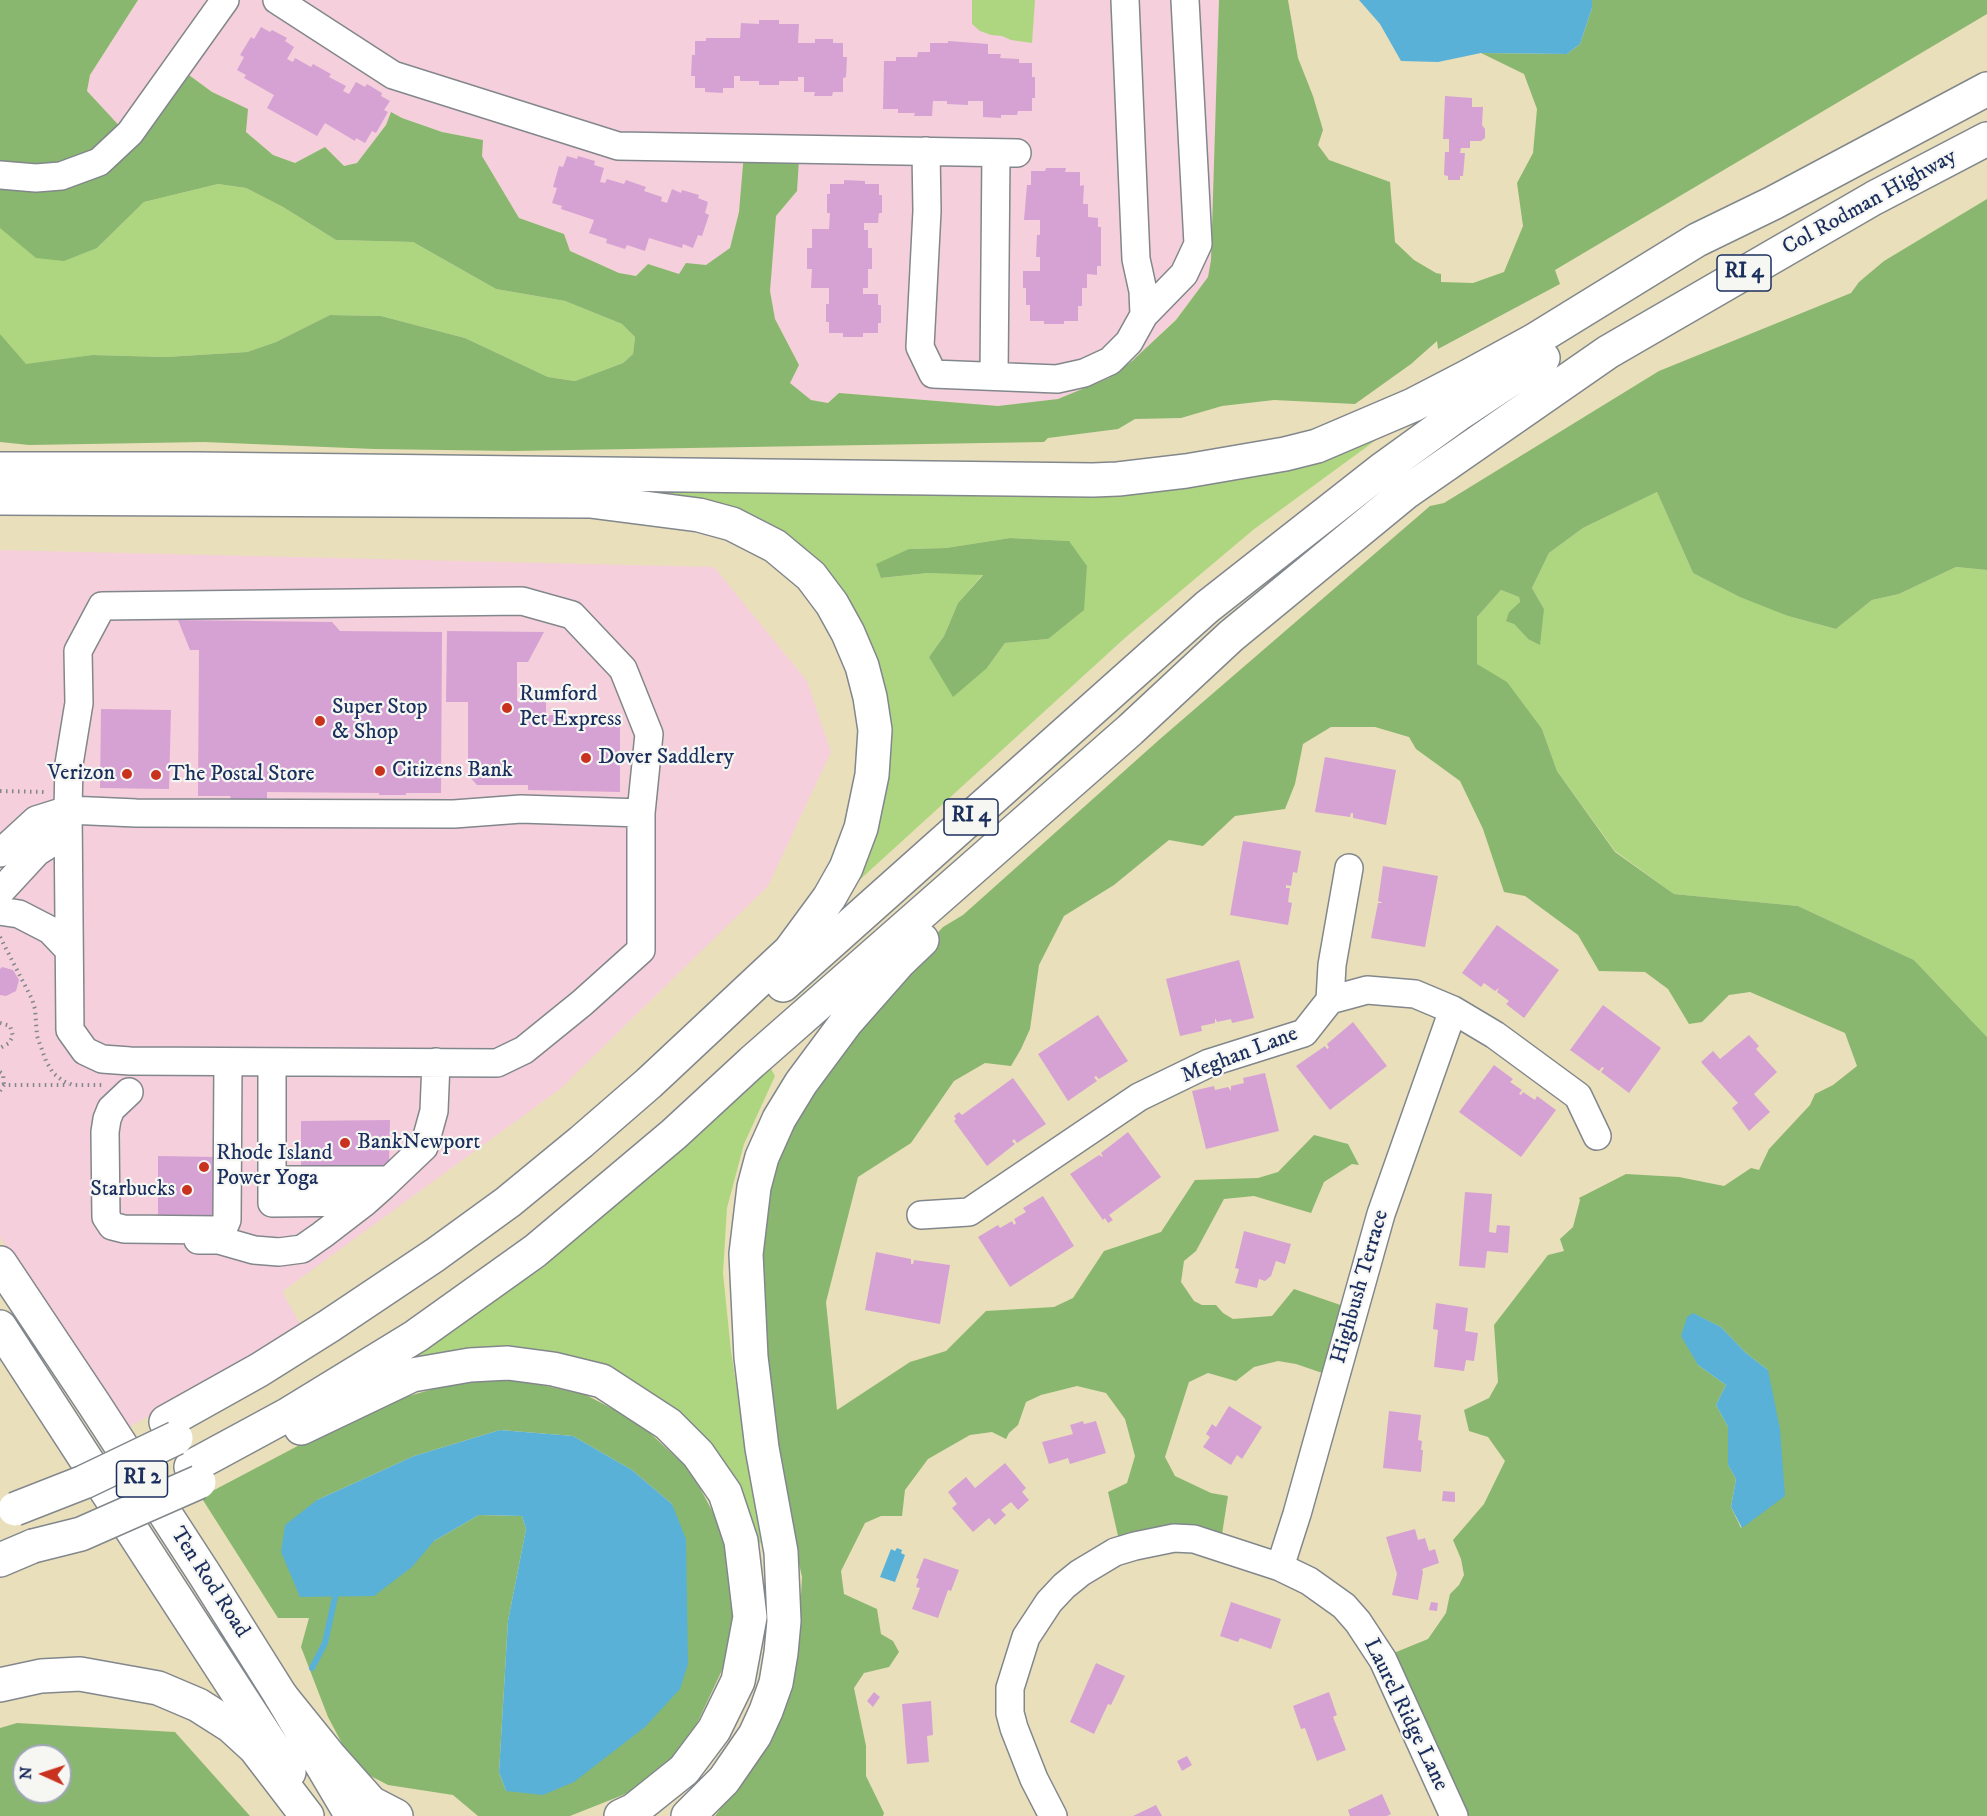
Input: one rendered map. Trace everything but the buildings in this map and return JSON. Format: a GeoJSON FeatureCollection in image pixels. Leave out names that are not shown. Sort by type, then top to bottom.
{"type":"FeatureCollection","features":[{"type":"Feature","properties":{"kind":"main road","name":"Col Rodman Highway"},"geometry":{"type":"LineString","coordinates":[[1773,203],[1987,89]]}},
{"type":"Feature","properties":{"kind":"main road","name":"Col Rodman Highway"},"geometry":{"type":"LineString","coordinates":[[1131,730],[1231,636],[1396,500],[1509,420],[1618,346],[1874,198],[1987,139]]}},
{"type":"Feature","properties":{"kind":"main road"},"geometry":{"type":"LineString","coordinates":[[0,469],[208,469],[1093,480],[1186,471],[1285,454],[1317,446],[1413,405],[1533,341],[1697,240],[1773,203]]}},
{"type":"Feature","properties":{"kind":"main road","name":"RI 4"},"geometry":{"type":"LineString","coordinates":[[171,1430],[261,1391],[400,1305],[454,1266],[672,1087],[767,999],[1216,600],[1328,510],[1460,413],[1773,203]]}},
{"type":"Feature","properties":{"kind":"main road"},"geometry":{"type":"LineString","coordinates":[[0,498],[590,501],[699,515],[732,524],[775,546],[811,576],[832,604],[862,666],[875,730],[872,775],[861,828],[846,868],[829,898],[790,951],[649,1083],[508,1202],[435,1255],[171,1430],[73,1473],[8,1513]]}},
{"type":"Feature","properties":{"kind":"main road"},"geometry":{"type":"LineString","coordinates":[[688,1816],[724,1780],[754,1735],[766,1712],[776,1683],[781,1653],[784,1621],[781,1552],[762,1448],[754,1388],[746,1271],[754,1187],[762,1157],[801,1083],[847,1021],[899,962],[999,871],[1131,730]]}},
{"type":"Feature","properties":{"kind":"main road","name":"RI 4"},"geometry":{"type":"LineString","coordinates":[[195,1475],[287,1415],[416,1336],[535,1251],[674,1134],[752,1062],[1131,730]]}},
{"type":"Feature","properties":{"kind":"main road","name":"Ten Rod Road"},"geometry":{"type":"LineString","coordinates":[[0,1263],[94,1404],[281,1696],[352,1816]]}},
{"type":"Feature","properties":{"kind":"main road","name":"Ten Rod Road"},"geometry":{"type":"LineString","coordinates":[[0,1327],[314,1815]]}},
{"type":"Feature","properties":{"kind":"main road"},"geometry":{"type":"LineString","coordinates":[[0,1560],[33,1546],[81,1534],[195,1475],[412,1375],[470,1365],[508,1363],[602,1381],[668,1424],[698,1454],[725,1492],[741,1541],[750,1617],[738,1681],[714,1730],[684,1770],[634,1810],[621,1816]]}},
{"type":"Feature","properties":{"kind":"main road"},"geometry":{"type":"LineString","coordinates":[[0,1684],[41,1676],[81,1674],[158,1688],[198,1705],[231,1726],[255,1748],[314,1815]]}},
{"type":"Feature","properties":{"kind":"main road"},"geometry":{"type":"LineString","coordinates":[[281,1696],[371,1803],[396,1816]]}},
{"type":"Feature","properties":{"kind":"street"},"geometry":{"type":"LineString","coordinates":[[0,175],[36,178],[61,176],[99,162],[130,134],[225,0]]}},
{"type":"Feature","properties":{"kind":"street"},"geometry":{"type":"LineString","coordinates":[[277,0],[393,75],[618,146],[1007,153],[994,376]]}},
{"type":"Feature","properties":{"kind":"street"},"geometry":{"type":"LineString","coordinates":[[1125,0],[1136,259],[1143,291],[1144,315]]}},
{"type":"Feature","properties":{"kind":"street"},"geometry":{"type":"LineString","coordinates":[[926,152],[927,211],[920,347],[933,374],[1057,379],[1084,373],[1110,361],[1129,342],[1144,315],[1184,274],[1198,244],[1185,0]]}},
{"type":"Feature","properties":{"kind":"street"},"geometry":{"type":"LineString","coordinates":[[522,601],[572,615],[623,669],[649,734],[640,813],[641,950],[582,1003],[524,1050],[497,1063],[228,1063],[102,1059],[85,1051],[70,1030],[69,764],[79,703],[78,651],[102,606],[522,601]]}},
{"type":"Feature","properties":{"kind":"street"},"geometry":{"type":"LineString","coordinates":[[0,853],[36,820],[68,812],[454,814],[521,809],[640,813]]}},
{"type":"Feature","properties":{"kind":"street"},"geometry":{"type":"LineString","coordinates":[[0,892],[37,852],[68,812]]}},
{"type":"Feature","properties":{"kind":"street"},"geometry":{"type":"LineString","coordinates":[[1348,868],[1332,965],[1330,1000],[1367,990],[1415,994],[1453,1010],[1511,1046],[1578,1096],[1597,1136]]}},
{"type":"Feature","properties":{"kind":"street"},"geometry":{"type":"LineString","coordinates":[[0,911],[19,914],[51,930],[68,949]]}},
{"type":"Feature","properties":{"kind":"street","name":"Meghan Lane"},"geometry":{"type":"LineString","coordinates":[[921,1215],[969,1212],[1139,1097],[1209,1064],[1304,1033],[1330,1000]]}},
{"type":"Feature","properties":{"kind":"street","name":"Highbush Terrace"},"geometry":{"type":"LineString","coordinates":[[1280,1567],[1381,1214],[1453,1010]]}},
{"type":"Feature","properties":{"kind":"street"},"geometry":{"type":"LineString","coordinates":[[130,1061],[106,1125],[105,1202],[106,1217],[112,1226],[127,1239],[141,1241],[219,1240],[254,1250],[279,1252],[302,1249],[322,1235],[364,1202],[424,1147],[434,1111],[435,1062]]}},
{"type":"Feature","properties":{"kind":"street"},"geometry":{"type":"LineString","coordinates":[[112,1226],[152,1230],[217,1230],[224,1227],[226,1220],[228,1063]]}},
{"type":"Feature","properties":{"kind":"street"},"geometry":{"type":"LineString","coordinates":[[273,1063],[272,1203],[364,1202]]}},
{"type":"Feature","properties":{"kind":"street"},"geometry":{"type":"LineString","coordinates":[[119,1089],[128,1120]]}},
{"type":"Feature","properties":{"kind":"street"},"geometry":{"type":"LineString","coordinates":[[272,1180],[389,1180]]}},
{"type":"Feature","properties":{"kind":"street","name":"Laurel Ridge Lane"},"geometry":{"type":"LineString","coordinates":[[1053,1816],[1034,1779],[1010,1713],[1010,1688],[1026,1637],[1049,1602],[1080,1573],[1115,1552],[1174,1538],[1194,1539],[1280,1567],[1310,1581],[1344,1606],[1358,1622],[1383,1660],[1454,1816]]}},
{"type":"Feature","properties":{"kind":"path"},"geometry":{"type":"LineString","coordinates":[[0,791],[68,812]]}},
{"type":"Feature","properties":{"kind":"path"},"geometry":{"type":"LineString","coordinates":[[0,938],[32,999],[37,1036],[46,1061],[53,1073],[63,1082],[73,1085]]}},
{"type":"Feature","properties":{"kind":"path"},"geometry":{"type":"LineString","coordinates":[[0,1023],[10,1026],[13,1036],[9,1043],[0,1048]]}},
{"type":"Feature","properties":{"kind":"path"},"geometry":{"type":"LineString","coordinates":[[0,1072],[3,1074],[4,1085],[0,1091]]}},
{"type":"Feature","properties":{"kind":"path"},"geometry":{"type":"LineString","coordinates":[[4,1085],[73,1085],[119,1089]]}},
{"type":"Feature","properties":{"kind":"shaded area"},"geometry":{"type":"Polygon","coordinates":[[[138,0],[1219,0],[1211,260],[1208,277],[1176,319],[1132,361],[1109,378],[1059,399],[998,406],[839,393],[828,403],[811,400],[790,383],[799,365],[775,319],[770,291],[776,216],[797,191],[744,153],[739,212],[730,249],[706,265],[679,274],[648,264],[636,276],[619,273],[570,251],[564,234],[519,218],[482,156],[483,140],[442,132],[391,112],[386,125],[357,163],[344,166],[325,147],[295,163],[273,155],[246,132],[247,109],[212,92],[178,67],[126,133],[87,91],[90,75],[138,0]]]}},
{"type":"Feature","properties":{"kind":"shaded area"},"geometry":{"type":"Polygon","coordinates":[[[0,550],[714,567],[807,681],[831,752],[768,886],[560,1089],[283,1291],[303,1329],[124,1430],[0,1237],[0,550]]]}},
{"type":"Feature","properties":{"kind":"green space"},"geometry":{"type":"Polygon","coordinates":[[[0,0],[138,0],[90,75],[87,91],[126,133],[178,67],[212,92],[248,109],[246,132],[273,155],[295,163],[325,147],[344,166],[357,163],[386,125],[391,112],[442,132],[483,140],[482,156],[519,218],[564,234],[570,251],[619,273],[636,276],[648,264],[679,274],[686,263],[706,265],[730,248],[739,212],[744,153],[799,159],[797,191],[776,216],[770,291],[775,319],[799,365],[790,383],[811,400],[828,403],[839,393],[998,406],[1058,399],[1109,378],[1132,361],[1176,320],[1208,277],[1211,260],[1219,0],[1288,0],[1298,58],[1323,130],[1318,145],[1329,160],[1390,182],[1395,242],[1414,260],[1441,274],[1441,282],[1473,283],[1504,272],[1523,226],[1517,183],[1533,153],[1537,109],[1524,74],[1481,53],[1567,54],[1580,44],[1592,8],[1592,0],[1987,0],[1987,14],[1555,270],[1560,284],[1438,349],[1437,341],[1411,364],[1355,404],[1274,400],[1222,406],[1181,418],[1135,419],[1118,429],[1048,438],[1044,442],[513,451],[374,449],[204,442],[29,445],[0,442],[0,334],[26,364],[92,355],[166,357],[247,352],[276,342],[330,315],[381,316],[465,338],[548,377],[575,381],[623,363],[633,354],[635,337],[622,324],[565,301],[496,289],[413,242],[336,240],[283,207],[246,188],[218,184],[144,202],[97,248],[64,261],[36,258],[0,228],[0,0]]]}},
{"type":"Feature","properties":{"kind":"green space"},"geometry":{"type":"Polygon","coordinates":[[[972,0],[1035,0],[1032,43],[980,31],[972,24],[972,0]]]}},
{"type":"Feature","properties":{"kind":"green space"},"geometry":{"type":"Polygon","coordinates":[[[218,184],[246,188],[283,207],[336,240],[413,242],[496,289],[565,301],[622,324],[635,337],[633,354],[623,363],[575,381],[548,377],[465,338],[381,316],[330,315],[276,342],[247,352],[166,357],[92,355],[25,365],[4,341],[0,334],[0,228],[97,248],[144,202],[218,184]]]}},
{"type":"Feature","properties":{"kind":"green space"},"geometry":{"type":"Polygon","coordinates":[[[1987,199],[1987,570],[1956,567],[1899,594],[1872,600],[1836,629],[1788,616],[1740,597],[1693,573],[1657,492],[1583,528],[1549,553],[1532,588],[1544,609],[1540,645],[1528,639],[1514,624],[1506,621],[1509,612],[1520,602],[1519,597],[1501,590],[1477,617],[1477,664],[1507,682],[1542,729],[1557,771],[1615,852],[1674,894],[1798,906],[1914,960],[1987,1037],[1987,1816],[1452,1816],[1384,1657],[1428,1639],[1446,1613],[1450,1594],[1459,1585],[1464,1575],[1461,1559],[1453,1540],[1484,1504],[1505,1461],[1488,1437],[1469,1431],[1464,1410],[1489,1398],[1498,1382],[1494,1325],[1548,1255],[1564,1251],[1560,1239],[1573,1227],[1579,1198],[1626,1174],[1679,1177],[1724,1186],[1751,1168],[1759,1170],[1769,1149],[1810,1105],[1815,1094],[1833,1085],[1857,1066],[1845,1033],[1750,992],[1729,995],[1702,1022],[1689,1024],[1668,989],[1645,972],[1599,971],[1578,935],[1525,896],[1504,892],[1483,829],[1460,781],[1416,749],[1409,737],[1375,727],[1331,727],[1303,744],[1295,784],[1285,809],[1235,816],[1203,846],[1169,840],[1114,885],[1064,916],[1039,965],[1030,1029],[1011,1066],[985,1063],[954,1081],[911,1143],[858,1177],[826,1302],[837,1410],[910,1362],[946,1351],[986,1311],[1054,1307],[1073,1298],[1104,1251],[1161,1232],[1195,1180],[1258,1178],[1278,1172],[1314,1135],[1348,1144],[1359,1165],[1352,1164],[1324,1182],[1311,1213],[1254,1196],[1224,1199],[1196,1251],[1184,1261],[1181,1282],[1194,1301],[1202,1305],[1216,1305],[1233,1319],[1272,1316],[1294,1289],[1355,1310],[1334,1377],[1296,1364],[1278,1361],[1254,1367],[1236,1381],[1208,1373],[1189,1382],[1165,1457],[1175,1476],[1211,1493],[1228,1496],[1220,1547],[1121,1549],[1108,1492],[1127,1483],[1135,1456],[1125,1419],[1106,1393],[1077,1386],[1041,1395],[1026,1402],[1018,1425],[1006,1439],[992,1432],[970,1435],[928,1459],[905,1490],[902,1516],[881,1516],[865,1523],[841,1571],[844,1594],[877,1609],[881,1634],[893,1641],[899,1652],[889,1667],[864,1673],[854,1688],[866,1746],[866,1776],[884,1813],[883,1816],[715,1816],[773,1739],[797,1664],[802,1577],[780,1480],[769,1391],[755,1228],[783,1137],[824,1054],[943,927],[963,915],[1160,739],[1430,506],[1444,503],[1659,371],[1851,293],[1859,282],[1884,261],[1987,199]],[[1694,1314],[1698,1365],[1726,1385],[1716,1405],[1728,1427],[1728,1465],[1736,1479],[1731,1507],[1741,1528],[1745,1523],[1768,1370],[1746,1353],[1721,1327],[1694,1314]]]}},
{"type":"Feature","properties":{"kind":"green space"},"geometry":{"type":"Polygon","coordinates":[[[1387,432],[1253,530],[1126,637],[843,895],[875,801],[832,593],[698,500],[648,490],[1095,490],[1387,432]],[[1010,538],[946,548],[909,549],[881,578],[928,573],[983,574],[958,603],[944,636],[929,657],[987,668],[1005,643],[1048,639],[1069,541],[1010,538]]]}},
{"type":"Feature","properties":{"kind":"green space"},"geometry":{"type":"Polygon","coordinates":[[[1657,492],[1693,573],[1788,616],[1836,629],[1872,600],[1899,594],[1956,567],[1987,570],[1987,1037],[1914,960],[1798,906],[1674,894],[1615,851],[1557,771],[1542,729],[1477,664],[1477,617],[1501,590],[1519,597],[1520,603],[1509,612],[1514,624],[1528,639],[1544,609],[1532,588],[1549,553],[1583,528],[1657,492]]]}},
{"type":"Feature","properties":{"kind":"green space"},"geometry":{"type":"Polygon","coordinates":[[[1010,538],[1069,541],[1087,566],[1084,610],[1048,639],[1005,643],[987,668],[953,697],[929,657],[944,636],[958,603],[983,575],[928,573],[881,578],[876,564],[909,549],[946,548],[1010,538]]]}},
{"type":"Feature","properties":{"kind":"green space"},"geometry":{"type":"Polygon","coordinates":[[[770,1067],[775,1076],[744,1144],[727,1208],[723,1273],[731,1351],[761,1543],[751,1545],[623,1379],[419,1366],[411,1355],[544,1267],[770,1067]]]}},
{"type":"Feature","properties":{"kind":"green space"},"geometry":{"type":"Polygon","coordinates":[[[461,1381],[524,1381],[586,1395],[638,1422],[691,1471],[718,1522],[736,1591],[732,1649],[683,1753],[653,1783],[570,1816],[478,1816],[453,1795],[388,1785],[355,1768],[328,1717],[301,1647],[309,1618],[278,1618],[201,1497],[309,1440],[388,1402],[461,1381]],[[500,1430],[414,1456],[317,1500],[434,1541],[479,1515],[522,1516],[526,1529],[508,1621],[499,1772],[506,1791],[687,1663],[672,1504],[632,1470],[573,1436],[500,1430]]]}},
{"type":"Feature","properties":{"kind":"green space"},"geometry":{"type":"Polygon","coordinates":[[[17,1723],[175,1732],[250,1816],[0,1816],[0,1728],[17,1723]]]}},
{"type":"Feature","properties":{"kind":"water"},"geometry":{"type":"Polygon","coordinates":[[[1359,0],[1592,0],[1592,8],[1580,44],[1567,54],[1481,53],[1438,62],[1401,61],[1380,24],[1359,0]]]}},
{"type":"Feature","properties":{"kind":"water"},"geometry":{"type":"Polygon","coordinates":[[[1693,1313],[1721,1327],[1746,1353],[1768,1370],[1780,1429],[1785,1496],[1742,1528],[1731,1507],[1736,1479],[1728,1465],[1728,1427],[1716,1405],[1726,1385],[1698,1365],[1681,1336],[1687,1317],[1693,1313]]]}},
{"type":"Feature","properties":{"kind":"water"},"geometry":{"type":"Polygon","coordinates":[[[500,1430],[573,1436],[632,1470],[672,1504],[686,1539],[688,1664],[680,1689],[645,1727],[574,1782],[543,1795],[506,1791],[499,1772],[508,1621],[526,1529],[522,1516],[479,1515],[434,1541],[412,1567],[374,1596],[300,1597],[281,1552],[285,1525],[317,1500],[414,1456],[500,1430]]]}},
{"type":"Feature","properties":{"kind":"water"},"geometry":{"type":"Polygon","coordinates":[[[897,1548],[905,1555],[895,1582],[880,1577],[891,1549],[895,1551],[897,1548]]]}},
{"type":"Feature","properties":{"kind":"waterway"},"geometry":{"type":"LineString","coordinates":[[312,1668],[325,1643],[335,1597]]}},
{"type":"Feature","properties":{"kind":"place","name":"Rumford Pet Express"},"geometry":{"type":"Point","coordinates":[507,708]}},
{"type":"Feature","properties":{"kind":"place","name":"Super Stop & Shop"},"geometry":{"type":"Point","coordinates":[320,721]}},
{"type":"Feature","properties":{"kind":"place","name":"Dover Saddlery"},"geometry":{"type":"Point","coordinates":[586,758]}},
{"type":"Feature","properties":{"kind":"place","name":"Citizens Bank"},"geometry":{"type":"Point","coordinates":[380,771]}},
{"type":"Feature","properties":{"kind":"place","name":"Verizon"},"geometry":{"type":"Point","coordinates":[127,774]}},
{"type":"Feature","properties":{"kind":"place","name":"The Postal Store"},"geometry":{"type":"Point","coordinates":[156,775]}},
{"type":"Feature","properties":{"kind":"place","name":"BankNewport"},"geometry":{"type":"Point","coordinates":[345,1143]}},
{"type":"Feature","properties":{"kind":"place","name":"Rhode Island Power Yoga"},"geometry":{"type":"Point","coordinates":[204,1167]}},
{"type":"Feature","properties":{"kind":"place","name":"Starbucks"},"geometry":{"type":"Point","coordinates":[187,1190]}}]}
